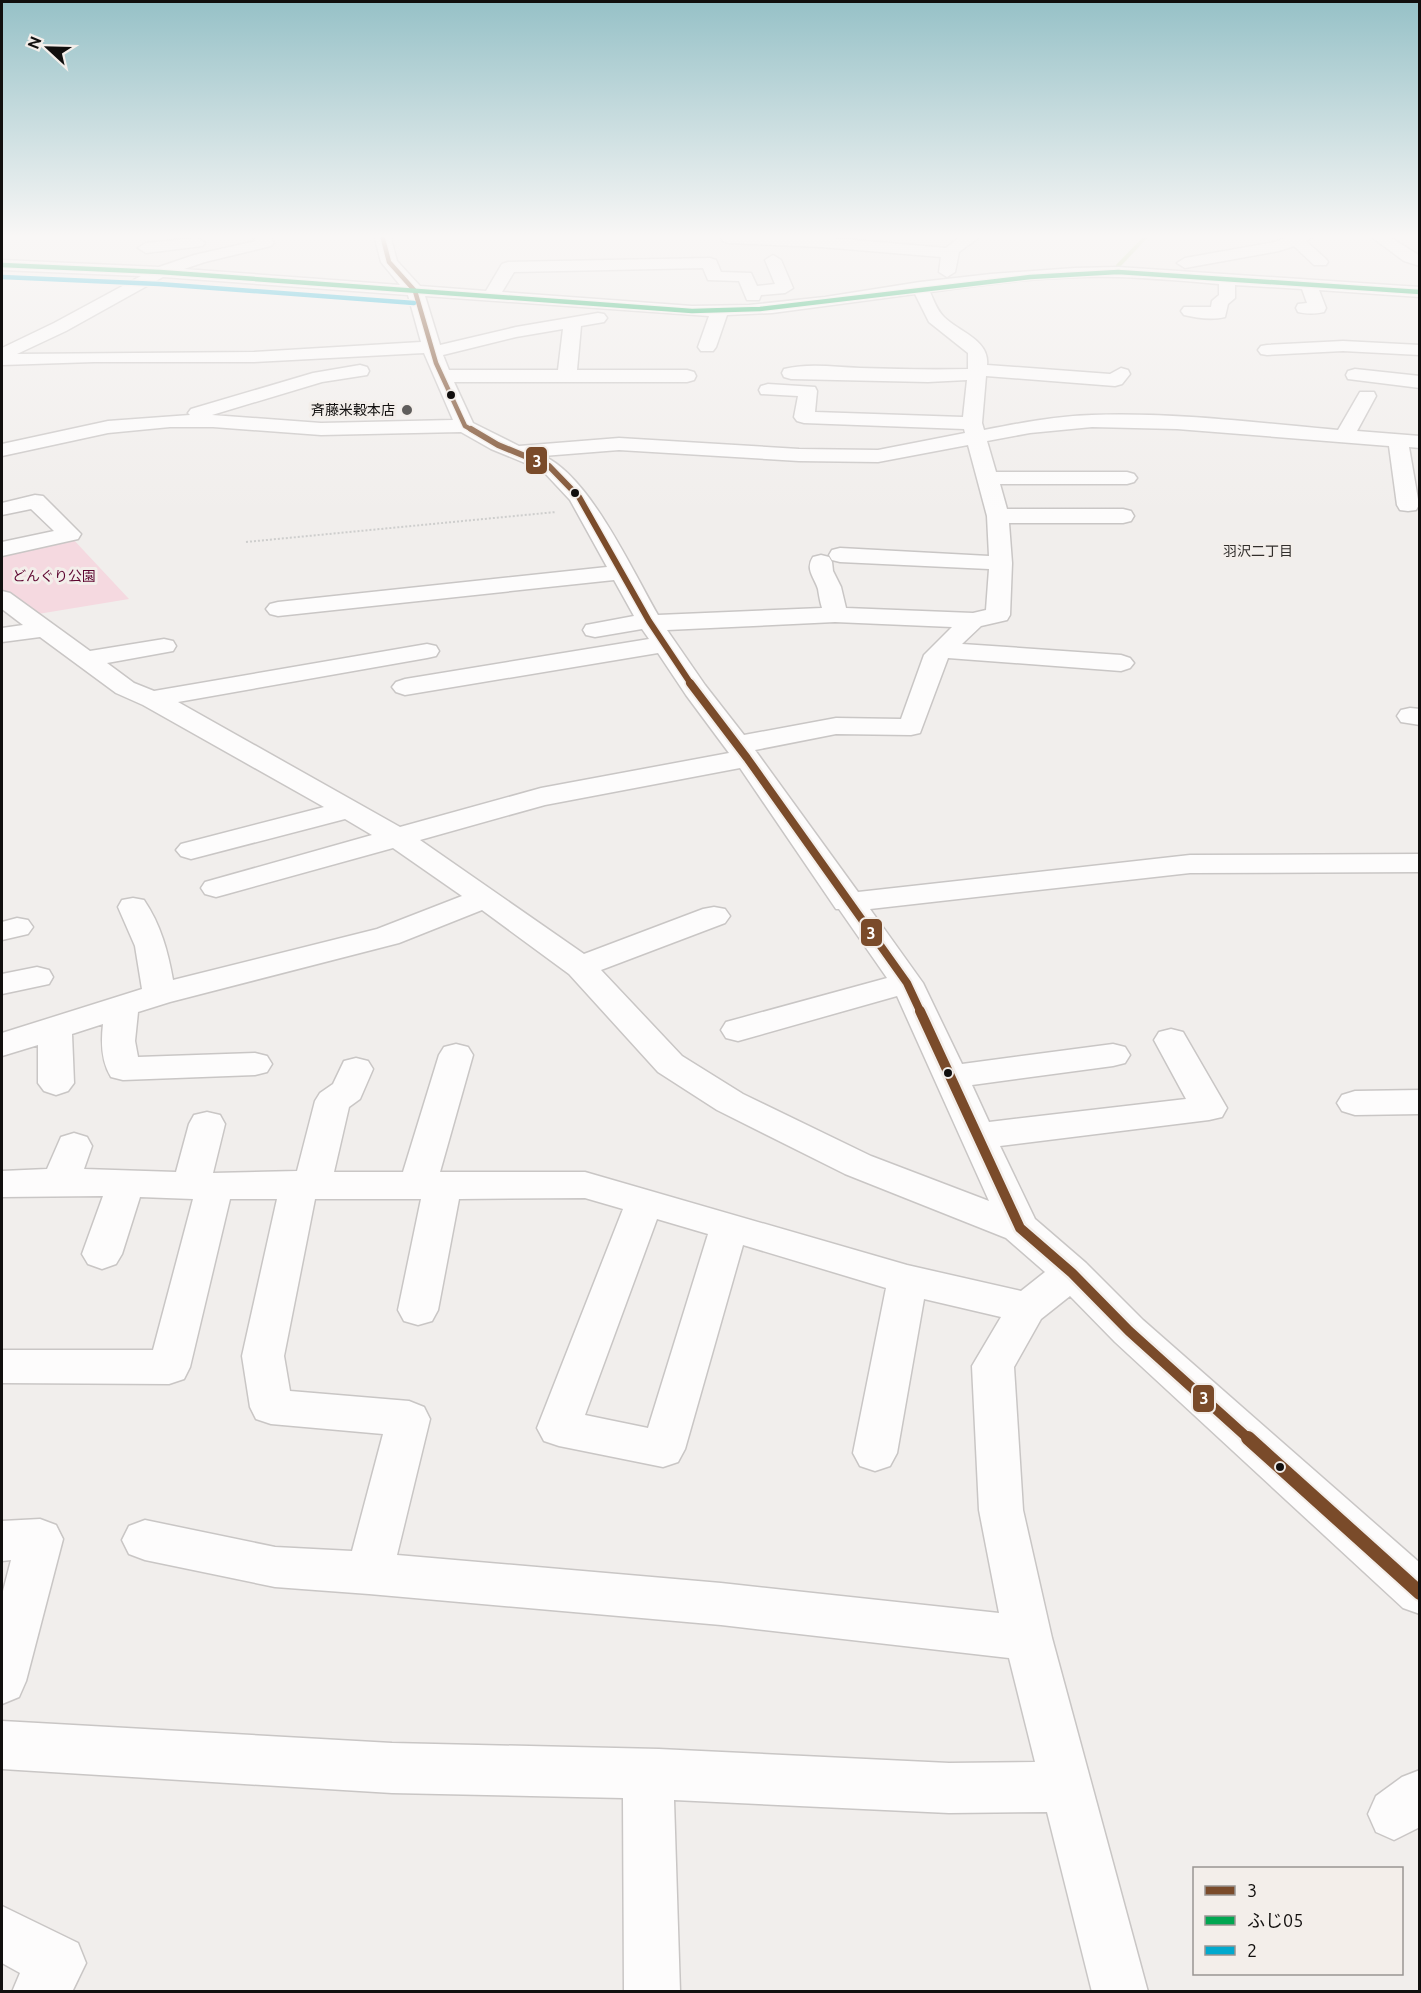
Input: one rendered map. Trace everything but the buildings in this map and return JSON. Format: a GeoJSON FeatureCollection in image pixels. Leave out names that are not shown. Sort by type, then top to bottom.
{"type":"FeatureCollection","features":[{"type":"Feature","properties":{"kind":"street"},"geometry":{"type":"LineString","coordinates":[[2,355],[58,328]]}},
{"type":"Feature","properties":{"kind":"street"},"geometry":{"type":"LineString","coordinates":[[426,328],[435,360],[471,431]]}},
{"type":"Feature","properties":{"kind":"street"},"geometry":{"type":"LineString","coordinates":[[394,368],[435,360],[505,334],[539,328]]}},
{"type":"Feature","properties":{"kind":"street"},"geometry":{"type":"LineString","coordinates":[[567,376],[572,328]]}},
{"type":"Feature","properties":{"kind":"street"},"geometry":{"type":"LineString","coordinates":[[707,347],[714,328]]}},
{"type":"Feature","properties":{"kind":"street"},"geometry":{"type":"LineString","coordinates":[[595,630],[650,622],[772,628],[835,615],[973,620],[998,615],[1001,563],[998,516],[974,430],[979,356],[976,349],[946,328]]}},
{"type":"Feature","properties":{"kind":"street"},"geometry":{"type":"LineString","coordinates":[[1267,350],[1343,346],[1419,350]]}},
{"type":"Feature","properties":{"kind":"street"},"geometry":{"type":"LineString","coordinates":[[2,360],[94,357],[249,365],[435,360],[567,376],[687,376]]}},
{"type":"Feature","properties":{"kind":"street"},"geometry":{"type":"LineString","coordinates":[[170,421],[320,377],[373,370]]}},
{"type":"Feature","properties":{"kind":"street"},"geometry":{"type":"LineString","coordinates":[[791,373],[837,372],[928,376],[977,372],[1115,380],[1121,374]]}},
{"type":"Feature","properties":{"kind":"street"},"geometry":{"type":"LineString","coordinates":[[1355,375],[1419,382]]}},
{"type":"Feature","properties":{"kind":"street"},"geometry":{"type":"LineString","coordinates":[[768,390],[808,391],[804,417],[974,430],[1092,421],[1226,418],[1345,435],[1419,442]]}},
{"type":"Feature","properties":{"kind":"street"},"geometry":{"type":"LineString","coordinates":[[1345,435],[1367,396]]}},
{"type":"Feature","properties":{"kind":"street"},"geometry":{"type":"LineString","coordinates":[[1029,397],[1030,427]]}},
{"type":"Feature","properties":{"kind":"street"},"geometry":{"type":"LineString","coordinates":[[2,450],[108,427],[170,421],[213,421],[321,429],[471,431],[518,441],[619,444],[799,455],[878,456],[974,430]]}},
{"type":"Feature","properties":{"kind":"street"},"geometry":{"type":"LineString","coordinates":[[2,433],[54,439]]}},
{"type":"Feature","properties":{"kind":"street"},"geometry":{"type":"LineString","coordinates":[[1398,439],[1408,505]]}},
{"type":"Feature","properties":{"kind":"street"},"geometry":{"type":"LineString","coordinates":[[518,441],[549,466],[579,497],[650,622],[695,690],[907,983],[1020,1228]]}},
{"type":"Feature","properties":{"kind":"street"},"geometry":{"type":"LineString","coordinates":[[988,478],[1127,478]]}},
{"type":"Feature","properties":{"kind":"street"},"geometry":{"type":"LineString","coordinates":[[2,509],[35,501],[70,534],[2,549]]}},
{"type":"Feature","properties":{"kind":"street"},"geometry":{"type":"LineString","coordinates":[[998,516],[1123,516]]}},
{"type":"Feature","properties":{"kind":"street"},"geometry":{"type":"LineString","coordinates":[[835,615],[829,587],[820,571],[830,559],[1001,563]]}},
{"type":"Feature","properties":{"kind":"street"},"geometry":{"type":"LineString","coordinates":[[278,609],[621,572]]}},
{"type":"Feature","properties":{"kind":"street"},"geometry":{"type":"LineString","coordinates":[[2,598],[125,688],[152,699],[255,755],[398,838],[485,898],[580,967],[670,1064],[730,1102],[858,1165],[1020,1228],[1072,1273],[1129,1331],[1419,1593]]}},
{"type":"Feature","properties":{"kind":"street"},"geometry":{"type":"LineString","coordinates":[[216,888],[541,797],[742,752],[836,726],[911,727],[937,655],[973,620]]}},
{"type":"Feature","properties":{"kind":"street"},"geometry":{"type":"LineString","coordinates":[[2,635],[44,629]]}},
{"type":"Feature","properties":{"kind":"street"},"geometry":{"type":"LineString","coordinates":[[405,687],[665,644]]}},
{"type":"Feature","properties":{"kind":"street"},"geometry":{"type":"LineString","coordinates":[[84,659],[164,646]]}},
{"type":"Feature","properties":{"kind":"street"},"geometry":{"type":"LineString","coordinates":[[152,699],[428,651]]}},
{"type":"Feature","properties":{"kind":"street"},"geometry":{"type":"LineString","coordinates":[[941,651],[1121,663]]}},
{"type":"Feature","properties":{"kind":"street"},"geometry":{"type":"LineString","coordinates":[[191,850],[347,810]]}},
{"type":"Feature","properties":{"kind":"street"},"geometry":{"type":"LineString","coordinates":[[847,902],[1190,864],[1419,863]]}},
{"type":"Feature","properties":{"kind":"street"},"geometry":{"type":"LineString","coordinates":[[2,1045],[159,994],[388,936],[485,898]]}},
{"type":"Feature","properties":{"kind":"street"},"geometry":{"type":"LineString","coordinates":[[133,908],[151,946],[159,994]]}},
{"type":"Feature","properties":{"kind":"street"},"geometry":{"type":"LineString","coordinates":[[580,967],[714,916]]}},
{"type":"Feature","properties":{"kind":"street"},"geometry":{"type":"LineString","coordinates":[[2,984],[37,977]]}},
{"type":"Feature","properties":{"kind":"street"},"geometry":{"type":"LineString","coordinates":[[738,1030],[907,983]]}},
{"type":"Feature","properties":{"kind":"street"},"geometry":{"type":"LineString","coordinates":[[122,1007],[118,1041],[123,1069],[255,1064]]}},
{"type":"Feature","properties":{"kind":"street"},"geometry":{"type":"LineString","coordinates":[[55,1028],[56,1083]]}},
{"type":"Feature","properties":{"kind":"street"},"geometry":{"type":"LineString","coordinates":[[976,1136],[1209,1108],[1171,1040]]}},
{"type":"Feature","properties":{"kind":"street"},"geometry":{"type":"LineString","coordinates":[[418,1310],[430,1185],[456,1055]]}},
{"type":"Feature","properties":{"kind":"street"},"geometry":{"type":"LineString","coordinates":[[949,1077],[1113,1055]]}},
{"type":"Feature","properties":{"kind":"street"},"geometry":{"type":"LineString","coordinates":[[356,1069],[348,1091],[333,1101],[306,1184],[263,1356],[271,1407],[409,1419],[369,1573]]}},
{"type":"Feature","properties":{"kind":"street"},"geometry":{"type":"LineString","coordinates":[[1355,1103],[1419,1102]]}},
{"type":"Feature","properties":{"kind":"street"},"geometry":{"type":"LineString","coordinates":[[2,1367],[169,1367],[203,1185],[207,1124]]}},
{"type":"Feature","properties":{"kind":"street"},"geometry":{"type":"LineString","coordinates":[[61,1182],[74,1146]]}},
{"type":"Feature","properties":{"kind":"street"},"geometry":{"type":"LineString","coordinates":[[2,1184],[61,1182],[203,1185],[585,1185],[907,1280],[1026,1308]]}},
{"type":"Feature","properties":{"kind":"street"},"geometry":{"type":"LineString","coordinates":[[102,1254],[126,1184]]}},
{"type":"Feature","properties":{"kind":"street"},"geometry":{"type":"LineString","coordinates":[[644,1203],[559,1428],[663,1449],[729,1227]]}},
{"type":"Feature","properties":{"kind":"street"},"geometry":{"type":"LineString","coordinates":[[1072,1273],[1026,1308],[993,1366],[1001,1510],[1028,1638],[1120,1992]]}},
{"type":"Feature","properties":{"kind":"street"},"geometry":{"type":"LineString","coordinates":[[875,1453],[907,1280]]}},
{"type":"Feature","properties":{"kind":"street"},"geometry":{"type":"LineString","coordinates":[[2,1541],[40,1539],[2,1681]]}},
{"type":"Feature","properties":{"kind":"street"},"geometry":{"type":"LineString","coordinates":[[145,1540],[276,1567],[721,1604],[1028,1638]]}},
{"type":"Feature","properties":{"kind":"street"},"geometry":{"type":"LineString","coordinates":[[2,1745],[392,1768],[648,1773],[949,1788],[1068,1787]]}},
{"type":"Feature","properties":{"kind":"street"},"geometry":{"type":"LineString","coordinates":[[648,1773],[652,1992]]}},
{"type":"Feature","properties":{"kind":"street"},"geometry":{"type":"LineString","coordinates":[[2,1933],[58,1963],[40,1992]]}},
{"type":"Feature","properties":{"kind":"path"},"geometry":{"type":"LineString","coordinates":[[246,542],[587,509]]}},
{"type":"Feature","properties":{"kind":"green space","name":"どんぐり公園"},"geometry":{"type":"Polygon","coordinates":[[[71,537],[129,599],[38,614],[2,590],[2,553],[71,537]]]}},
{"type":"Feature","properties":{"kind":"transit line","name":"3"},"geometry":{"type":"LineString","coordinates":[[426,328],[436,363],[465,426],[498,445],[549,466],[579,497],[649,621],[695,690],[747,758],[907,983],[1020,1228],[1072,1273],[1129,1331],[1420,1593]]}},
{"type":"Feature","properties":{"kind":"place","name":"斉藤米穀本店"},"geometry":{"type":"Point","coordinates":[407,410]}},
{"type":"Feature","properties":{"kind":"district","name":"羽沢二丁目"},"geometry":{"type":"Point","coordinates":[1258,551]}}]}
